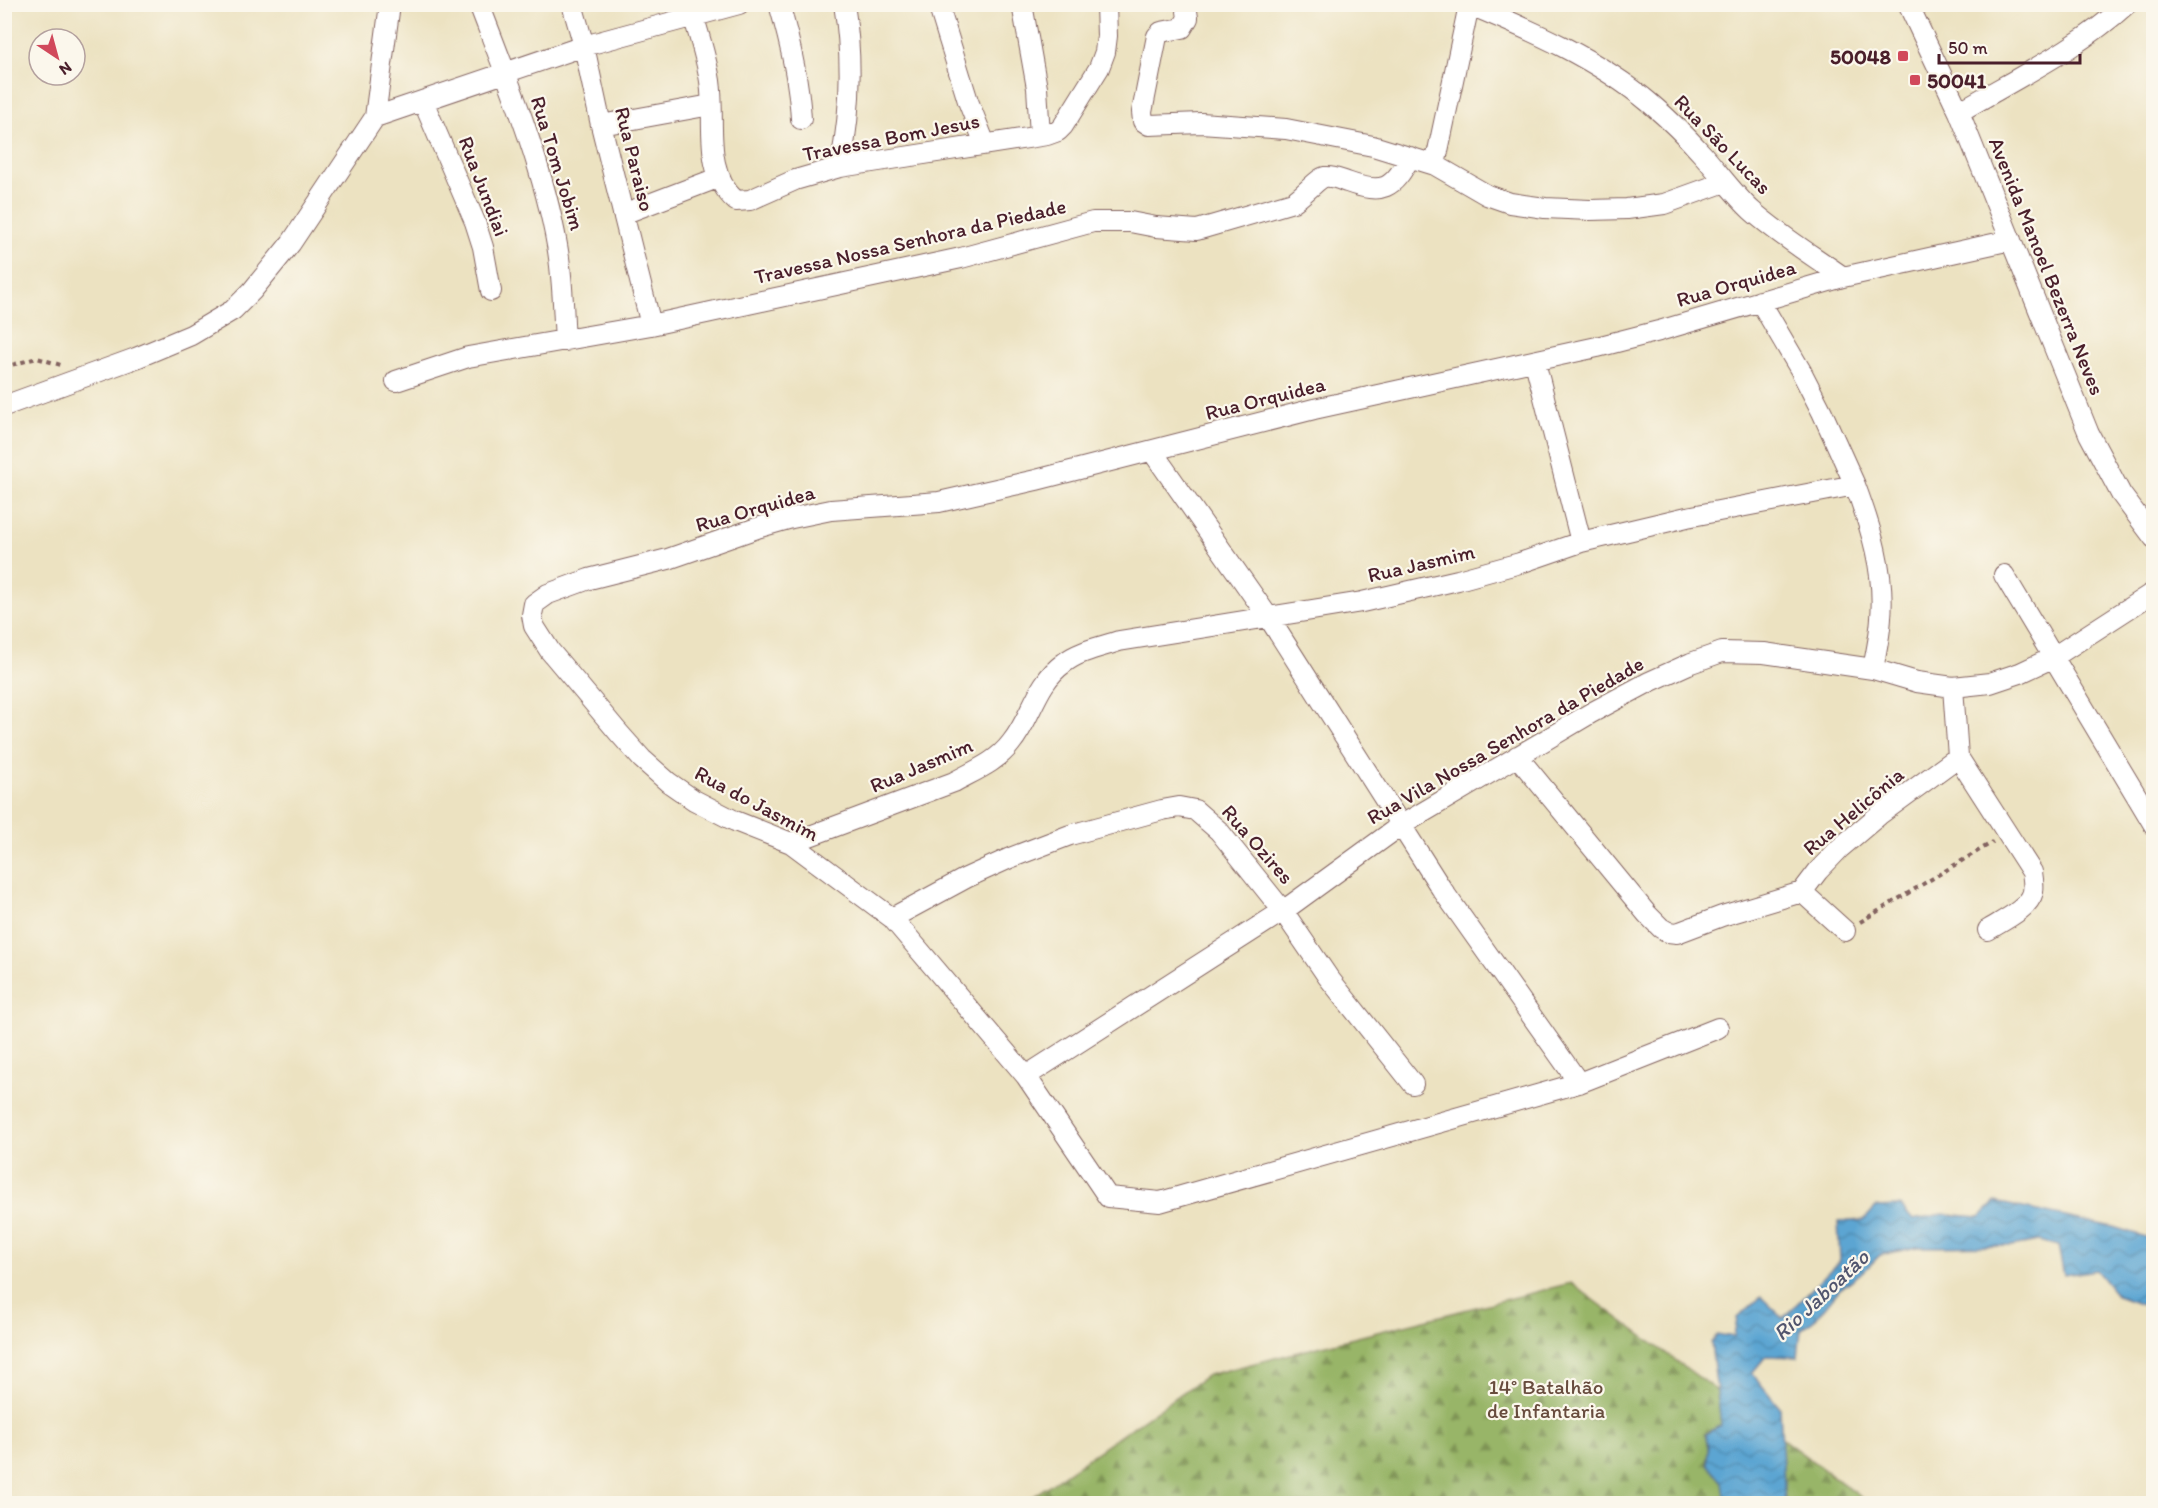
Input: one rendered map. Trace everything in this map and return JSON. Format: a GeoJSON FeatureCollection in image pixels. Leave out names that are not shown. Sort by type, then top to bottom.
{"type":"FeatureCollection","features":[{"type":"Feature","properties":{"kind":"street"},"geometry":{"type":"LineString","coordinates":[[4,406],[136,358],[191,335],[233,310],[252,291],[291,243],[375,117],[390,4]]}},
{"type":"Feature","properties":{"kind":"street","name":"Rua Tom Jobim"},"geometry":{"type":"LineString","coordinates":[[479,4],[532,148],[557,244],[566,341]]}},
{"type":"Feature","properties":{"kind":"street","name":"Rua Paraiso"},"geometry":{"type":"LineString","coordinates":[[572,4],[651,325]]}},
{"type":"Feature","properties":{"kind":"street"},"geometry":{"type":"LineString","coordinates":[[375,117],[692,10],[739,4]]}},
{"type":"Feature","properties":{"kind":"street"},"geometry":{"type":"LineString","coordinates":[[779,4],[789,38],[800,99],[801,119]]}},
{"type":"Feature","properties":{"kind":"street"},"geometry":{"type":"LineString","coordinates":[[840,167],[847,131],[850,95],[850,63],[844,4]]}},
{"type":"Feature","properties":{"kind":"street"},"geometry":{"type":"LineString","coordinates":[[938,4],[968,101],[985,144]]}},
{"type":"Feature","properties":{"kind":"street"},"geometry":{"type":"LineString","coordinates":[[1022,4],[1037,88],[1049,133],[1068,119],[1099,68],[1105,52],[1107,36],[1106,4]]}},
{"type":"Feature","properties":{"kind":"street"},"geometry":{"type":"LineString","coordinates":[[1186,4],[1188,18],[1182,28],[1161,32],[1155,40],[1142,112],[1145,123],[1153,126],[1201,123],[1286,129],[1373,146],[1435,165],[1487,195],[1510,203],[1545,208],[1627,209],[1664,204],[1725,182]]}},
{"type":"Feature","properties":{"kind":"street","name":"Avenida Manoel Bezerra Neves"},"geometry":{"type":"LineString","coordinates":[[1908,4],[1959,112],[2089,434],[2121,494],[2154,538]]}},
{"type":"Feature","properties":{"kind":"street"},"geometry":{"type":"LineString","coordinates":[[1959,112],[2077,42],[2113,18],[2127,4]]}},
{"type":"Feature","properties":{"kind":"street"},"geometry":{"type":"LineString","coordinates":[[1435,165],[1468,5]]}},
{"type":"Feature","properties":{"kind":"street","name":"Rua São Lucas"},"geometry":{"type":"LineString","coordinates":[[1468,5],[1537,34],[1572,52],[1650,103],[1679,129],[1750,209],[1774,230],[1843,277]]}},
{"type":"Feature","properties":{"kind":"street"},"geometry":{"type":"LineString","coordinates":[[623,214],[720,177],[714,159],[711,132],[709,74],[692,10]]}},
{"type":"Feature","properties":{"kind":"street","name":"Rua Jundiai"},"geometry":{"type":"LineString","coordinates":[[423,101],[475,222],[483,247],[491,291]]}},
{"type":"Feature","properties":{"kind":"street"},"geometry":{"type":"LineString","coordinates":[[601,125],[711,105]]}},
{"type":"Feature","properties":{"kind":"street","name":"Travessa Bom Jesus"},"geometry":{"type":"LineString","coordinates":[[720,177],[736,201],[750,200],[795,180],[840,167],[1049,133]]}},
{"type":"Feature","properties":{"kind":"street","name":"Travessa Nossa Senhora da Piedade"},"geometry":{"type":"LineString","coordinates":[[396,381],[468,357],[651,325],[961,258],[1093,222],[1130,222],[1197,230],[1293,202],[1323,177],[1334,178],[1361,187],[1380,189],[1395,181],[1410,157]]}},
{"type":"Feature","properties":{"kind":"street","name":"Rua Orquidea"},"geometry":{"type":"LineString","coordinates":[[534,604],[548,594],[581,581],[668,559],[792,518],[831,510],[939,502],[1036,480],[1314,409],[1535,362],[1659,331],[1843,277],[2011,240]]}},
{"type":"Feature","properties":{"kind":"street"},"geometry":{"type":"LineString","coordinates":[[1760,301],[1807,381],[1855,485],[1870,526],[1881,587],[1881,619],[1873,669]]}},
{"type":"Feature","properties":{"kind":"street"},"geometry":{"type":"LineString","coordinates":[[1535,362],[1581,542]]}},
{"type":"Feature","properties":{"kind":"street"},"geometry":{"type":"LineString","coordinates":[[1152,451],[1269,618],[1441,888],[1579,1083],[1718,1028]]}},
{"type":"Feature","properties":{"kind":"street","name":"Rua Jasmim"},"geometry":{"type":"LineString","coordinates":[[791,843],[954,782],[999,756],[1011,744],[1043,684],[1063,664],[1074,657],[1119,642],[1362,602],[1458,580],[1520,563],[1581,542],[1687,517],[1855,485]]}},
{"type":"Feature","properties":{"kind":"street"},"geometry":{"type":"LineString","coordinates":[[2004,575],[2154,825]]}},
{"type":"Feature","properties":{"kind":"street","name":"Rua Vila Nossa Senhora da Piedade"},"geometry":{"type":"LineString","coordinates":[[1026,1076],[1283,910],[1400,826],[1591,713],[1691,663],[1722,652],[1764,652],[1873,669],[1917,682],[1953,687],[1990,683],[2052,658],[2154,592]]}},
{"type":"Feature","properties":{"kind":"street","name":"Rua do Jasmim"},"geometry":{"type":"LineString","coordinates":[[534,604],[532,615],[534,626],[540,637],[642,759],[668,782],[694,800],[735,821],[791,843],[892,918],[1026,1076],[1108,1197],[1160,1202],[1579,1083]]}},
{"type":"Feature","properties":{"kind":"street"},"geometry":{"type":"LineString","coordinates":[[1953,687],[1958,757],[2032,872],[2033,892],[2022,907],[1989,930]]}},
{"type":"Feature","properties":{"kind":"street"},"geometry":{"type":"LineString","coordinates":[[1517,756],[1647,914],[1668,932],[1677,933],[1722,916],[1802,892],[1845,931]]}},
{"type":"Feature","properties":{"kind":"street","name":"Rua Helicônia"},"geometry":{"type":"LineString","coordinates":[[1802,892],[1840,848],[1879,815],[1958,757]]}},
{"type":"Feature","properties":{"kind":"street","name":"Rua Ozires"},"geometry":{"type":"LineString","coordinates":[[892,918],[966,878],[1010,858],[1092,828],[1179,807],[1195,810],[1219,831],[1283,910],[1328,977],[1413,1084]]}},
{"type":"Feature","properties":{"kind":"path"},"geometry":{"type":"LineString","coordinates":[[4,367],[37,358],[90,373]]}},
{"type":"Feature","properties":{"kind":"path"},"geometry":{"type":"LineString","coordinates":[[1845,931],[2006,834]]}},
{"type":"Feature","properties":{"kind":"green space","name":"14° Batalhão de Infantaria"},"geometry":{"type":"Polygon","coordinates":[[[1571,1283],[1869,1503],[1022,1504],[1208,1375],[1571,1283]]]}},
{"type":"Feature","properties":{"kind":"water","name":"Rio Jaboatão"},"geometry":{"type":"Polygon","coordinates":[[[1995,1202],[2113,1227],[2153,1239],[2153,1309],[2117,1296],[2096,1270],[2064,1275],[2058,1246],[2039,1241],[2011,1246],[1917,1247],[1880,1255],[1839,1290],[1817,1317],[1801,1330],[1798,1357],[1766,1356],[1752,1373],[1780,1408],[1785,1503],[1725,1503],[1722,1482],[1707,1464],[1708,1447],[1705,1434],[1721,1425],[1711,1343],[1717,1334],[1734,1337],[1737,1318],[1761,1297],[1783,1318],[1840,1260],[1838,1222],[1864,1220],[1876,1207],[1901,1206],[1913,1220],[1942,1214],[1980,1217],[1995,1202]]]}},
{"type":"Feature","properties":{"kind":"place","name":"50048"},"geometry":{"type":"Point","coordinates":[1903,56]}},
{"type":"Feature","properties":{"kind":"place","name":"50041"},"geometry":{"type":"Point","coordinates":[1915,80]}}]}
